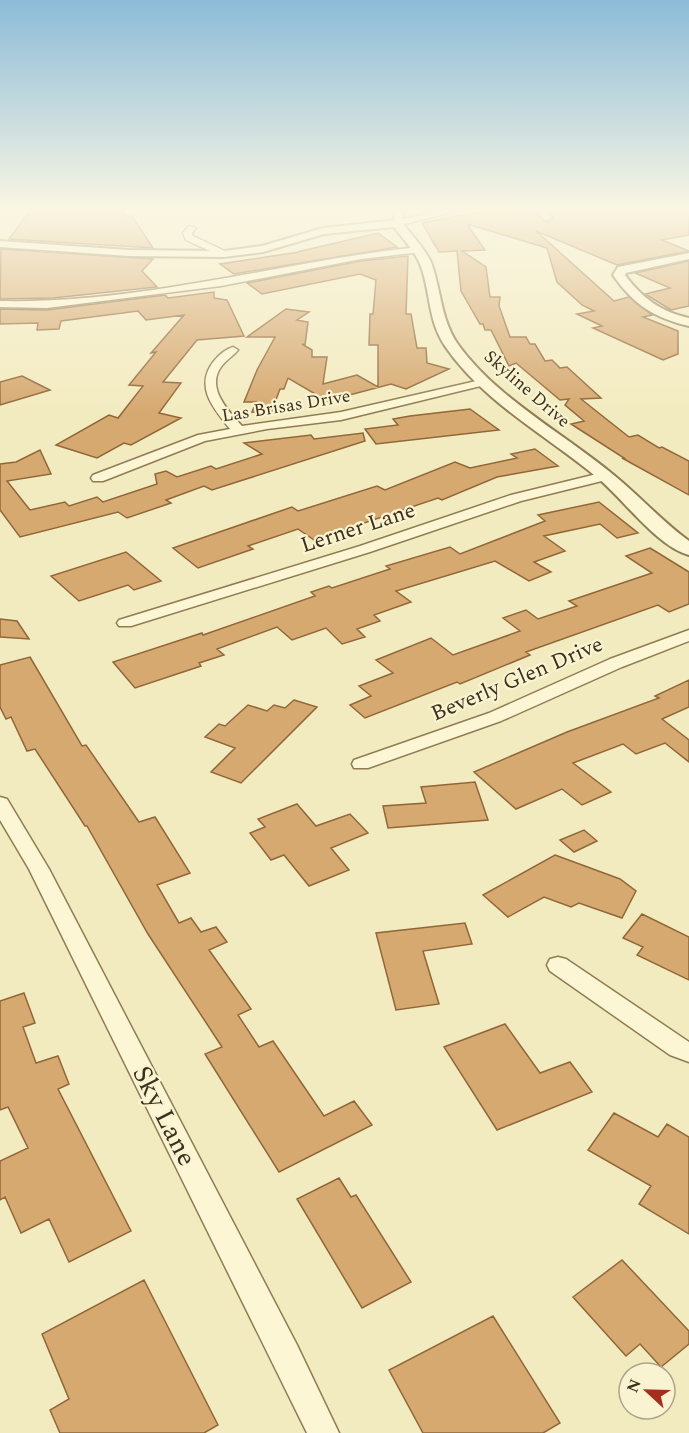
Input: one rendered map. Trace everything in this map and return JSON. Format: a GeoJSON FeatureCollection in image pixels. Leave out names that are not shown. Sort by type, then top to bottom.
{"type":"FeatureCollection","features":[{"type":"Feature","properties":{"kind":"street"},"geometry":{"type":"LineString","coordinates":[[0,304],[56,304],[249,278]]}},
{"type":"Feature","properties":{"kind":"street","name":"Skyline Drive"},"geometry":{"type":"LineString","coordinates":[[430,278],[437,314],[451,344],[485,382],[530,421],[605,476],[659,528],[689,549]]}},
{"type":"Feature","properties":{"kind":"street"},"geometry":{"type":"LineString","coordinates":[[621,278],[634,298],[641,303],[670,317],[689,322]]}},
{"type":"Feature","properties":{"kind":"street"},"geometry":{"type":"LineString","coordinates":[[233,350],[218,361],[209,373],[210,387],[222,412],[238,430]]}},
{"type":"Feature","properties":{"kind":"street","name":"Las Brisas Drive"},"geometry":{"type":"LineString","coordinates":[[98,478],[175,447],[238,430],[341,416],[485,382]]}},
{"type":"Feature","properties":{"kind":"street","name":"Lerner Lane"},"geometry":{"type":"LineString","coordinates":[[125,623],[365,549],[516,498],[605,476]]}},
{"type":"Feature","properties":{"kind":"street","name":"Beverly Glen Drive"},"geometry":{"type":"LineString","coordinates":[[361,764],[495,717],[661,644],[689,635]]}},
{"type":"Feature","properties":{"kind":"street","name":"Sky Lane"},"geometry":{"type":"LineString","coordinates":[[0,803],[44,879],[286,1356],[322,1433]]}},
{"type":"Feature","properties":{"kind":"street"},"geometry":{"type":"LineString","coordinates":[[558,965],[689,1052]]}},
{"type":"Feature","properties":{"kind":"building"},"geometry":{"type":"Polygon","coordinates":[[[0,278],[148,278],[157,287],[53,298],[0,299],[0,278]]]}},
{"type":"Feature","properties":{"kind":"building"},"geometry":{"type":"Polygon","coordinates":[[[274,278],[341,278],[262,294],[247,283],[274,278]]]}},
{"type":"Feature","properties":{"kind":"building"},"geometry":{"type":"Polygon","coordinates":[[[370,278],[407,278],[406,314],[411,314],[417,348],[426,348],[427,363],[449,369],[406,389],[391,384],[327,401],[288,378],[284,389],[280,389],[271,413],[252,412],[256,402],[244,402],[257,370],[275,337],[247,337],[286,309],[309,312],[297,320],[308,322],[305,345],[302,344],[312,350],[312,357],[327,357],[323,384],[357,375],[378,387],[378,345],[369,345],[370,314],[373,314],[376,280],[370,278]]]}},
{"type":"Feature","properties":{"kind":"building"},"geometry":{"type":"Polygon","coordinates":[[[460,278],[487,278],[490,297],[500,297],[499,306],[510,337],[526,337],[530,344],[535,344],[545,361],[552,360],[560,368],[567,367],[601,398],[581,399],[629,437],[638,435],[659,448],[662,447],[689,461],[689,495],[622,458],[624,458],[571,424],[584,421],[565,405],[569,399],[560,400],[516,363],[509,366],[491,330],[485,330],[483,324],[480,324],[461,291],[460,278]]]}},
{"type":"Feature","properties":{"kind":"building"},"geometry":{"type":"Polygon","coordinates":[[[556,278],[588,278],[614,301],[629,297],[652,315],[643,317],[678,331],[678,354],[663,360],[593,328],[602,326],[577,314],[594,311],[582,305],[557,282],[556,278]]]}},
{"type":"Feature","properties":{"kind":"building"},"geometry":{"type":"Polygon","coordinates":[[[646,278],[689,278],[689,306],[671,310],[645,294],[670,288],[646,278]]]}},
{"type":"Feature","properties":{"kind":"building"},"geometry":{"type":"Polygon","coordinates":[[[214,292],[214,298],[227,300],[244,336],[197,340],[163,382],[181,383],[159,413],[181,418],[131,445],[124,443],[97,458],[56,445],[109,415],[118,418],[143,386],[129,385],[156,352],[151,353],[184,315],[146,320],[138,311],[61,321],[59,329],[37,330],[38,323],[0,324],[0,309],[47,310],[165,295],[168,298],[214,292]]]}},
{"type":"Feature","properties":{"kind":"building"},"geometry":{"type":"Polygon","coordinates":[[[22,376],[50,390],[0,405],[0,382],[22,376]]]}},
{"type":"Feature","properties":{"kind":"building"},"geometry":{"type":"Polygon","coordinates":[[[470,409],[499,430],[376,444],[365,429],[398,425],[393,419],[470,409]]]}},
{"type":"Feature","properties":{"kind":"building"},"geometry":{"type":"Polygon","coordinates":[[[363,433],[365,441],[212,490],[204,486],[166,500],[171,503],[127,518],[118,512],[20,537],[0,510],[0,464],[16,462],[40,450],[51,474],[7,481],[30,510],[65,502],[69,506],[97,497],[103,502],[157,484],[155,474],[166,471],[177,477],[211,466],[216,469],[262,454],[244,443],[311,435],[314,439],[363,433]]]}},
{"type":"Feature","properties":{"kind":"building"},"geometry":{"type":"Polygon","coordinates":[[[535,449],[558,466],[497,477],[442,500],[438,498],[314,540],[298,529],[248,546],[253,549],[198,568],[173,548],[292,507],[298,511],[377,486],[385,490],[455,462],[470,468],[517,458],[511,454],[535,449]]]}},
{"type":"Feature","properties":{"kind":"building"},"geometry":{"type":"Polygon","coordinates":[[[599,502],[638,533],[617,538],[600,524],[544,536],[565,551],[534,562],[551,572],[529,581],[495,561],[396,591],[411,602],[374,615],[380,621],[357,629],[365,637],[342,644],[326,628],[292,640],[277,627],[217,649],[224,655],[199,663],[201,666],[135,688],[113,662],[202,633],[203,635],[315,596],[311,592],[329,586],[332,588],[390,569],[386,566],[450,547],[460,554],[545,521],[538,515],[599,502]]]}},
{"type":"Feature","properties":{"kind":"building"},"geometry":{"type":"Polygon","coordinates":[[[650,548],[689,572],[689,604],[669,612],[658,605],[526,652],[530,655],[460,684],[457,682],[365,718],[350,705],[371,696],[359,686],[393,673],[376,660],[431,638],[453,655],[520,631],[503,618],[526,610],[538,619],[577,606],[569,601],[652,573],[626,556],[650,548]]]}},
{"type":"Feature","properties":{"kind":"building"},"geometry":{"type":"Polygon","coordinates":[[[126,552],[161,581],[134,590],[128,585],[79,601],[51,576],[126,552]]]}},
{"type":"Feature","properties":{"kind":"building"},"geometry":{"type":"Polygon","coordinates":[[[0,619],[17,621],[29,639],[0,637],[0,619]]]}},
{"type":"Feature","properties":{"kind":"building"},"geometry":{"type":"Polygon","coordinates":[[[30,657],[82,746],[86,745],[139,822],[155,817],[190,873],[157,885],[179,923],[191,918],[201,932],[216,927],[227,942],[209,950],[251,1009],[238,1015],[259,1047],[273,1041],[324,1116],[354,1101],[372,1125],[279,1172],[205,1054],[222,1047],[148,934],[87,826],[35,749],[27,751],[11,717],[6,719],[0,707],[0,665],[30,657]]]}},
{"type":"Feature","properties":{"kind":"building"},"geometry":{"type":"Polygon","coordinates":[[[689,680],[689,707],[662,719],[689,740],[689,762],[665,743],[636,754],[623,744],[573,763],[611,792],[582,805],[562,789],[516,809],[474,772],[567,732],[659,698],[655,696],[689,680]]]}},
{"type":"Feature","properties":{"kind":"building"},"geometry":{"type":"Polygon","coordinates":[[[294,700],[317,707],[241,783],[211,772],[235,748],[205,737],[219,724],[225,726],[248,705],[267,711],[274,705],[285,708],[294,700]]]}},
{"type":"Feature","properties":{"kind":"building"},"geometry":{"type":"Polygon","coordinates":[[[475,782],[488,820],[388,828],[383,806],[426,803],[421,787],[475,782]]]}},
{"type":"Feature","properties":{"kind":"building"},"geometry":{"type":"Polygon","coordinates":[[[297,804],[316,826],[350,814],[368,833],[331,848],[349,870],[309,886],[284,855],[271,860],[250,833],[265,827],[258,819],[297,804]]]}},
{"type":"Feature","properties":{"kind":"building"},"geometry":{"type":"Polygon","coordinates":[[[584,830],[597,841],[574,852],[560,840],[584,830]]]}},
{"type":"Feature","properties":{"kind":"building"},"geometry":{"type":"Polygon","coordinates":[[[555,855],[620,879],[636,891],[622,918],[579,903],[571,907],[544,897],[508,917],[483,895],[555,855]]]}},
{"type":"Feature","properties":{"kind":"building"},"geometry":{"type":"Polygon","coordinates":[[[642,914],[689,937],[689,980],[637,955],[643,947],[623,938],[642,914]]]}},
{"type":"Feature","properties":{"kind":"building"},"geometry":{"type":"Polygon","coordinates":[[[465,923],[472,944],[423,951],[439,1004],[396,1010],[376,933],[465,923]]]}},
{"type":"Feature","properties":{"kind":"building"},"geometry":{"type":"Polygon","coordinates":[[[24,993],[35,1023],[23,1027],[36,1063],[58,1056],[69,1084],[58,1089],[131,1231],[69,1262],[49,1219],[21,1233],[5,1197],[0,1200],[0,1161],[28,1148],[8,1107],[0,1110],[0,1001],[24,993]]]}},
{"type":"Feature","properties":{"kind":"building"},"geometry":{"type":"Polygon","coordinates":[[[505,1024],[540,1073],[570,1062],[592,1092],[497,1130],[444,1047],[505,1024]]]}},
{"type":"Feature","properties":{"kind":"building"},"geometry":{"type":"Polygon","coordinates":[[[614,1113],[658,1137],[667,1124],[689,1137],[689,1234],[639,1204],[651,1186],[588,1150],[614,1113]]]}},
{"type":"Feature","properties":{"kind":"building"},"geometry":{"type":"Polygon","coordinates":[[[339,1178],[351,1197],[356,1195],[411,1282],[362,1308],[297,1199],[339,1178]]]}},
{"type":"Feature","properties":{"kind":"building"},"geometry":{"type":"Polygon","coordinates":[[[622,1260],[689,1331],[689,1344],[668,1361],[656,1361],[640,1344],[626,1356],[573,1297],[622,1260]]]}},
{"type":"Feature","properties":{"kind":"building"},"geometry":{"type":"Polygon","coordinates":[[[144,1280],[218,1425],[204,1433],[60,1433],[50,1410],[69,1399],[42,1334],[144,1280]]]}},
{"type":"Feature","properties":{"kind":"building"},"geometry":{"type":"Polygon","coordinates":[[[493,1316],[560,1423],[543,1433],[423,1433],[389,1370],[493,1316]]]}}]}
